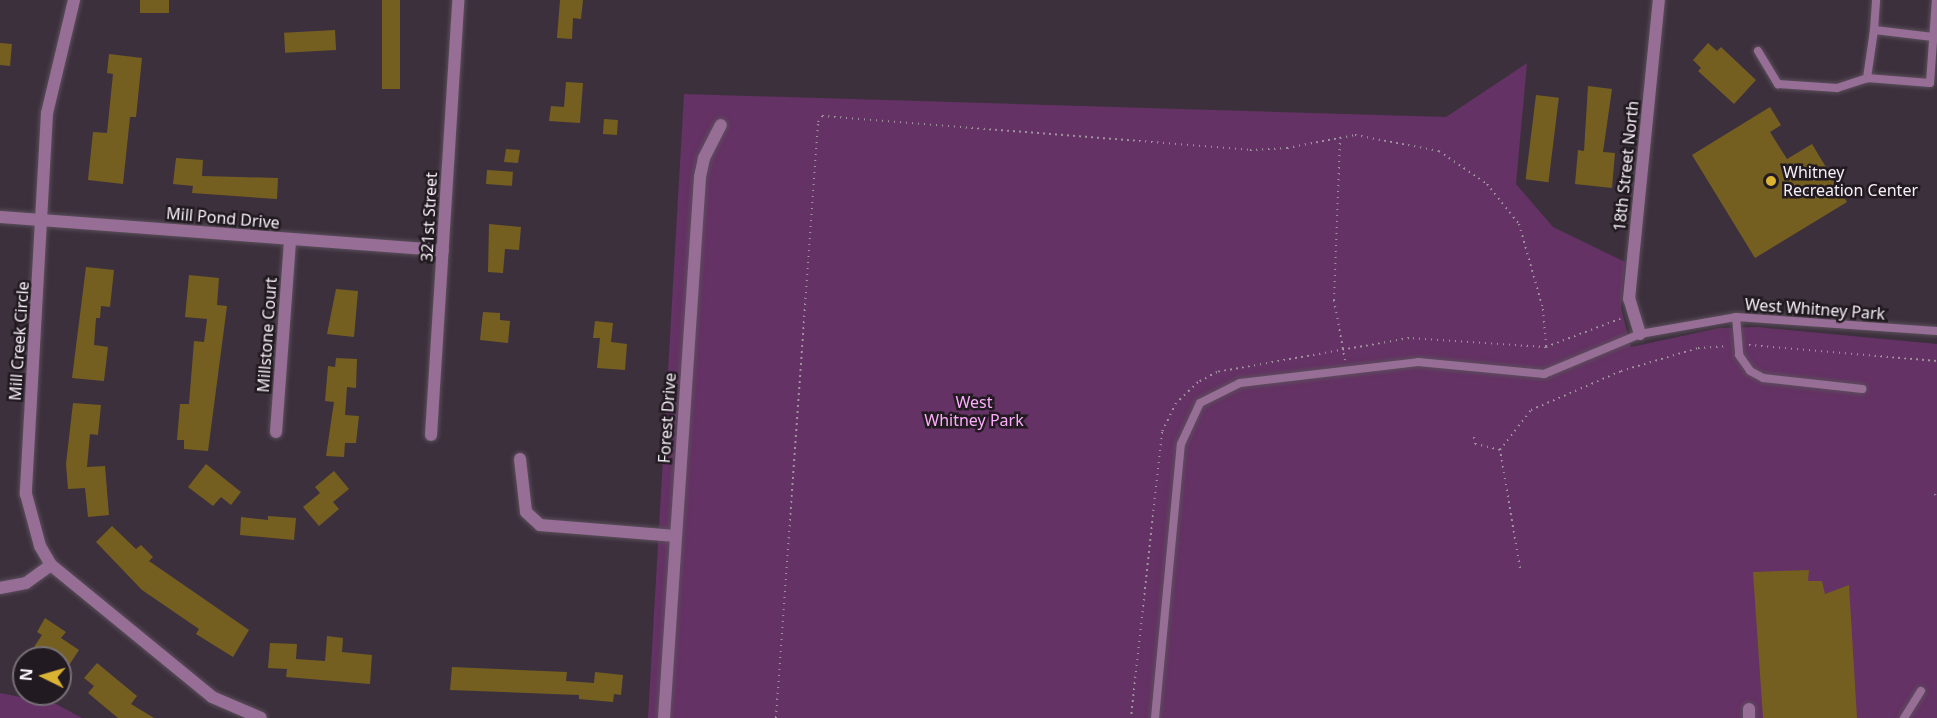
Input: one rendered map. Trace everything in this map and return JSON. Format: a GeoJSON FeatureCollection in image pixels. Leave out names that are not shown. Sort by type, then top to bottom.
{"type":"FeatureCollection","features":[{"type":"Feature","properties":{"kind":"street","name":"Mill Creek Circle"},"geometry":{"type":"LineString","coordinates":[[74,0],[47,113],[43,221],[26,494],[40,546],[51,565],[212,697],[261,718]]}},
{"type":"Feature","properties":{"kind":"street","name":"321st Street"},"geometry":{"type":"LineString","coordinates":[[431,435],[458,0]]}},
{"type":"Feature","properties":{"kind":"street","name":"18th Street North"},"geometry":{"type":"LineString","coordinates":[[1640,334],[1629,299],[1659,0]]}},
{"type":"Feature","properties":{"kind":"street","name":"Forest Drive"},"geometry":{"type":"LineString","coordinates":[[664,718],[700,177],[704,158],[721,125]]}},
{"type":"Feature","properties":{"kind":"street","name":"Mill Pond Drive"},"geometry":{"type":"LineString","coordinates":[[0,217],[443,250]]}},
{"type":"Feature","properties":{"kind":"street","name":"Millstone Court"},"geometry":{"type":"LineString","coordinates":[[276,432],[290,240]]}},
{"type":"Feature","properties":{"kind":"street"},"geometry":{"type":"LineString","coordinates":[[520,459],[526,512],[540,525],[676,536]]}},
{"type":"Feature","properties":{"kind":"street"},"geometry":{"type":"LineString","coordinates":[[0,588],[26,583],[51,565]]}},
{"type":"Feature","properties":{"kind":"lane"},"geometry":{"type":"LineString","coordinates":[[1867,78],[1876,0]]}},
{"type":"Feature","properties":{"kind":"lane"},"geometry":{"type":"LineString","coordinates":[[1758,51],[1778,84],[1837,88],[1867,78],[1930,83],[1936,0]]}},
{"type":"Feature","properties":{"kind":"lane"},"geometry":{"type":"LineString","coordinates":[[1874,30],[1933,37]]}},
{"type":"Feature","properties":{"kind":"lane","name":"West Whitney Park"},"geometry":{"type":"LineString","coordinates":[[1155,718],[1181,444],[1200,403],[1240,383],[1418,362],[1544,374],[1640,334],[1736,317],[1937,331]]}},
{"type":"Feature","properties":{"kind":"lane"},"geometry":{"type":"LineString","coordinates":[[1736,317],[1742,365],[1763,378],[1862,389]]}},
{"type":"Feature","properties":{"kind":"lane"},"geometry":{"type":"LineString","coordinates":[[1904,718],[1921,691]]}},
{"type":"Feature","properties":{"kind":"path"},"geometry":{"type":"LineString","coordinates":[[776,718],[818,122],[822,116],[1250,150],[1287,148],[1340,137],[1383,138],[1439,151],[1487,184],[1519,224],[1530,252],[1543,309],[1546,347]]}},
{"type":"Feature","properties":{"kind":"path"},"geometry":{"type":"LineString","coordinates":[[1340,137],[1334,300],[1335,319],[1345,360]]}},
{"type":"Feature","properties":{"kind":"path"},"geometry":{"type":"LineString","coordinates":[[1131,718],[1156,467],[1170,414],[1198,382],[1216,372],[1343,348],[1432,338],[1546,347],[1622,318]]}},
{"type":"Feature","properties":{"kind":"path"},"geometry":{"type":"LineString","coordinates":[[1520,568],[1500,450],[1531,410],[1545,402],[1632,367],[1698,348],[1738,345],[1937,361]]}},
{"type":"Feature","properties":{"kind":"path"},"geometry":{"type":"LineString","coordinates":[[1473,437],[1475,444],[1500,450]]}},
{"type":"Feature","properties":{"kind":"path"},"geometry":{"type":"LineString","coordinates":[[1935,495],[1937,499]]}},
{"type":"Feature","properties":{"kind":"green space","name":"West Whitney Park"},"geometry":{"type":"Polygon","coordinates":[[[1527,63],[1516,184],[1553,227],[1625,262],[1621,308],[1631,347],[1719,328],[1757,327],[1937,344],[1937,718],[648,718],[684,94],[1446,117],[1527,63]]]}},
{"type":"Feature","properties":{"kind":"green space"},"geometry":{"type":"Polygon","coordinates":[[[0,693],[12,695],[12,706],[60,706],[82,718],[0,718],[0,693]]]}},
{"type":"Feature","properties":{"kind":"building"},"geometry":{"type":"Polygon","coordinates":[[[140,0],[169,0],[169,13],[140,13],[140,0]]]}},
{"type":"Feature","properties":{"kind":"building"},"geometry":{"type":"Polygon","coordinates":[[[382,0],[400,0],[400,89],[382,89],[382,0]]]}},
{"type":"Feature","properties":{"kind":"building"},"geometry":{"type":"Polygon","coordinates":[[[560,0],[583,0],[581,19],[573,18],[572,39],[557,38],[560,0]]]}},
{"type":"Feature","properties":{"kind":"building"},"geometry":{"type":"Polygon","coordinates":[[[335,30],[336,50],[285,53],[284,33],[335,30]]]}},
{"type":"Feature","properties":{"kind":"building"},"geometry":{"type":"Polygon","coordinates":[[[0,43],[12,44],[10,66],[0,65],[0,43]]]}},
{"type":"Feature","properties":{"kind":"building"},"geometry":{"type":"Polygon","coordinates":[[[1708,43],[1717,51],[1721,47],[1756,80],[1734,104],[1698,71],[1701,68],[1693,60],[1708,43]]]}},
{"type":"Feature","properties":{"kind":"building"},"geometry":{"type":"Polygon","coordinates":[[[109,54],[142,58],[136,117],[130,117],[123,184],[88,180],[93,132],[107,133],[113,74],[107,73],[109,54]]]}},
{"type":"Feature","properties":{"kind":"building"},"geometry":{"type":"Polygon","coordinates":[[[566,82],[583,83],[580,123],[549,121],[551,106],[564,107],[566,82]]]}},
{"type":"Feature","properties":{"kind":"building"},"geometry":{"type":"Polygon","coordinates":[[[1588,86],[1612,89],[1603,152],[1615,153],[1612,188],[1575,184],[1578,150],[1584,151],[1588,86]]]}},
{"type":"Feature","properties":{"kind":"building"},"geometry":{"type":"Polygon","coordinates":[[[1536,95],[1559,98],[1548,182],[1526,179],[1536,95]]]}},
{"type":"Feature","properties":{"kind":"building","name":"Whitney Recreation Center"},"geometry":{"type":"Polygon","coordinates":[[[1770,107],[1781,125],[1770,132],[1787,159],[1812,144],[1847,202],[1755,258],[1692,155],[1770,107]]]}},
{"type":"Feature","properties":{"kind":"building"},"geometry":{"type":"Polygon","coordinates":[[[604,119],[618,120],[617,135],[603,134],[604,119]]]}},
{"type":"Feature","properties":{"kind":"building"},"geometry":{"type":"Polygon","coordinates":[[[506,149],[520,150],[518,163],[504,162],[506,149]]]}},
{"type":"Feature","properties":{"kind":"building"},"geometry":{"type":"Polygon","coordinates":[[[176,158],[203,160],[202,176],[278,178],[277,199],[192,193],[193,186],[173,184],[176,158]]]}},
{"type":"Feature","properties":{"kind":"building"},"geometry":{"type":"Polygon","coordinates":[[[487,170],[513,172],[512,186],[486,184],[487,170]]]}},
{"type":"Feature","properties":{"kind":"building"},"geometry":{"type":"Polygon","coordinates":[[[489,224],[521,227],[519,250],[505,249],[503,273],[488,272],[489,224]]]}},
{"type":"Feature","properties":{"kind":"building"},"geometry":{"type":"Polygon","coordinates":[[[86,267],[114,270],[110,307],[101,306],[100,318],[96,318],[94,345],[108,347],[104,381],[72,378],[86,267]]]}},
{"type":"Feature","properties":{"kind":"building"},"geometry":{"type":"Polygon","coordinates":[[[189,275],[219,278],[217,305],[227,306],[208,451],[184,449],[184,440],[177,440],[180,404],[189,404],[194,341],[204,342],[207,319],[185,317],[189,275]]]}},
{"type":"Feature","properties":{"kind":"building"},"geometry":{"type":"Polygon","coordinates":[[[336,289],[358,291],[354,337],[327,334],[336,289]]]}},
{"type":"Feature","properties":{"kind":"building"},"geometry":{"type":"Polygon","coordinates":[[[483,312],[500,313],[500,320],[510,321],[508,343],[480,340],[483,312]]]}},
{"type":"Feature","properties":{"kind":"building"},"geometry":{"type":"Polygon","coordinates":[[[595,321],[613,323],[611,342],[627,344],[625,370],[597,368],[600,338],[593,338],[595,321]]]}},
{"type":"Feature","properties":{"kind":"building"},"geometry":{"type":"Polygon","coordinates":[[[336,358],[357,359],[356,388],[347,387],[345,415],[359,416],[356,443],[345,443],[344,457],[326,456],[334,402],[325,401],[328,366],[335,367],[336,358]]]}},
{"type":"Feature","properties":{"kind":"building"},"geometry":{"type":"Polygon","coordinates":[[[73,403],[101,405],[98,435],[90,434],[87,467],[105,466],[109,515],[88,517],[85,488],[68,489],[66,464],[73,403]]]}},
{"type":"Feature","properties":{"kind":"building"},"geometry":{"type":"Polygon","coordinates":[[[206,464],[241,492],[231,505],[221,497],[213,506],[188,487],[206,464]]]}},
{"type":"Feature","properties":{"kind":"building"},"geometry":{"type":"Polygon","coordinates":[[[334,471],[349,489],[333,502],[339,509],[319,526],[303,507],[320,493],[315,487],[334,471]]]}},
{"type":"Feature","properties":{"kind":"building"},"geometry":{"type":"Polygon","coordinates":[[[268,516],[296,518],[294,540],[240,535],[241,517],[268,520],[268,516]]]}},
{"type":"Feature","properties":{"kind":"building"},"geometry":{"type":"Polygon","coordinates":[[[112,526],[136,549],[141,545],[153,557],[149,561],[249,630],[233,657],[196,634],[199,629],[142,590],[96,542],[112,526]]]}},
{"type":"Feature","properties":{"kind":"building"},"geometry":{"type":"Polygon","coordinates":[[[1809,570],[1808,581],[1822,581],[1825,594],[1849,585],[1857,718],[1763,718],[1753,572],[1809,570]]]}},
{"type":"Feature","properties":{"kind":"building"},"geometry":{"type":"Polygon","coordinates":[[[45,618],[66,632],[61,638],[79,650],[72,661],[72,646],[35,646],[42,635],[37,632],[45,618]]]}},
{"type":"Feature","properties":{"kind":"building"},"geometry":{"type":"Polygon","coordinates":[[[327,636],[343,638],[342,652],[372,655],[370,684],[286,677],[287,669],[268,668],[270,643],[297,644],[296,659],[325,661],[327,636]]]}},
{"type":"Feature","properties":{"kind":"building"},"geometry":{"type":"Polygon","coordinates":[[[97,663],[137,696],[131,704],[154,718],[118,718],[88,693],[94,686],[84,678],[97,663]]]}},
{"type":"Feature","properties":{"kind":"building"},"geometry":{"type":"Polygon","coordinates":[[[452,667],[567,672],[566,681],[594,683],[595,672],[623,675],[621,695],[614,694],[613,702],[579,699],[579,695],[450,690],[452,667]]]}},
{"type":"Feature","properties":{"kind":"place","name":"Whitney Recreation Center"},"geometry":{"type":"Point","coordinates":[1771,181]}}]}
